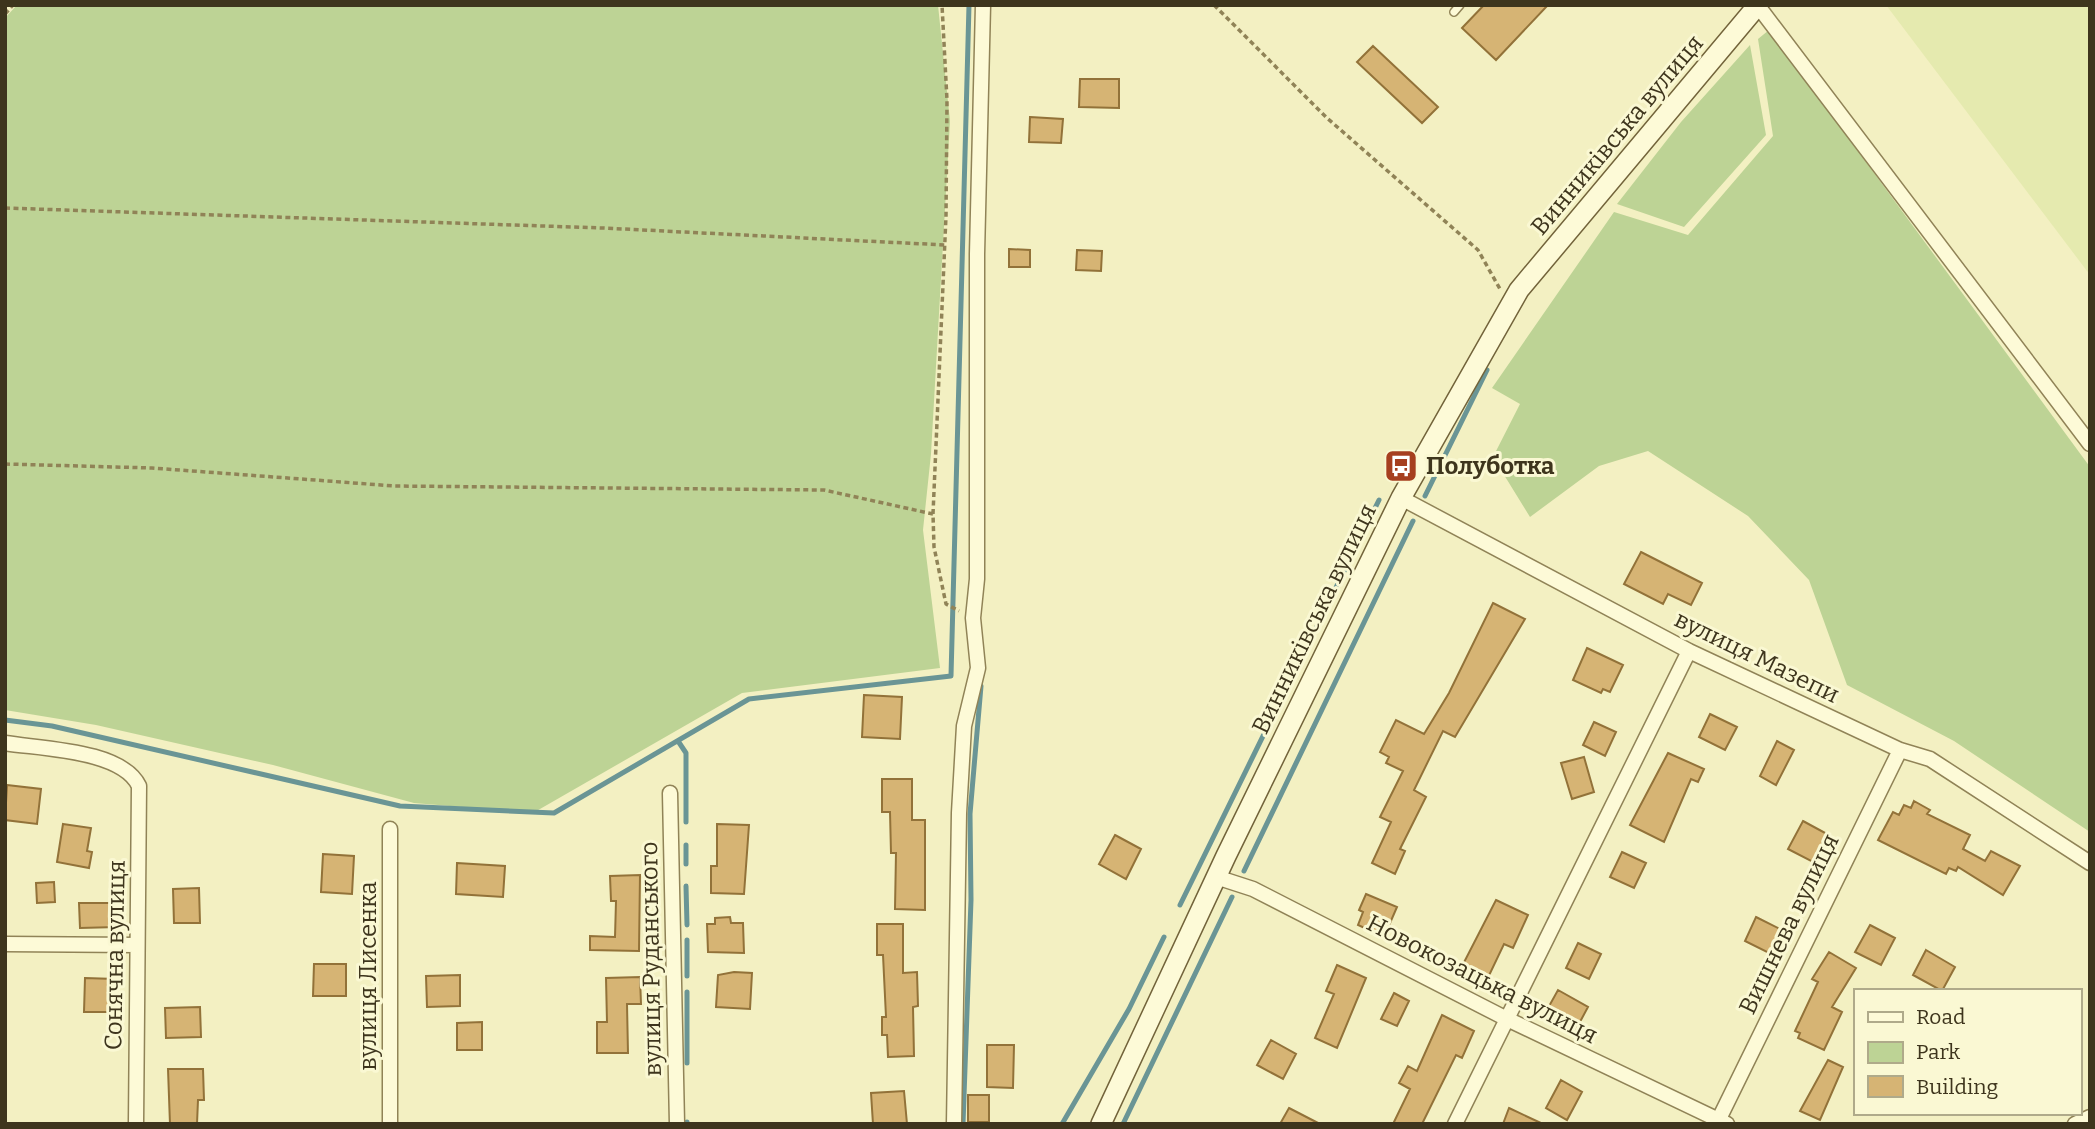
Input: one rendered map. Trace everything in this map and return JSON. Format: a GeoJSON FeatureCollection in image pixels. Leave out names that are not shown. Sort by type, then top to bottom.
{"type":"FeatureCollection","features":[{"type":"Feature","properties":{"kind":"main road","name":"Винниківська вулиця"},"geometry":{"type":"LineString","coordinates":[[1101,1124],[1216,877],[1401,498],[1510,306],[1528,279],[1758,5]]}},
{"type":"Feature","properties":{"kind":"street"},"geometry":{"type":"LineString","coordinates":[[954,1124],[959,813],[964,726],[978,668],[974,618],[977,579],[977,254],[984,5]]}},
{"type":"Feature","properties":{"kind":"street"},"geometry":{"type":"LineString","coordinates":[[1758,5],[2090,444]]}},
{"type":"Feature","properties":{"kind":"street","name":"вулиця Мазепи"},"geometry":{"type":"LineString","coordinates":[[1401,498],[1689,651],[1900,750],[1930,759],[2090,863]]}},
{"type":"Feature","properties":{"kind":"street"},"geometry":{"type":"LineString","coordinates":[[1455,1124],[1689,651]]}},
{"type":"Feature","properties":{"kind":"street","name":"Сонячна вулиця"},"geometry":{"type":"LineString","coordinates":[[5,743],[101,758],[124,768],[134,776],[139,786],[136,1124]]}},
{"type":"Feature","properties":{"kind":"street","name":"Вишнева вулиця"},"geometry":{"type":"LineString","coordinates":[[1723,1121],[1900,750]]}},
{"type":"Feature","properties":{"kind":"street","name":"вулиця Руданського"},"geometry":{"type":"LineString","coordinates":[[670,793],[677,1124]]}},
{"type":"Feature","properties":{"kind":"street","name":"вулиця Лисенка"},"geometry":{"type":"LineString","coordinates":[[390,828],[390,1124]]}},
{"type":"Feature","properties":{"kind":"street","name":"Новокозацька вулиця"},"geometry":{"type":"LineString","coordinates":[[1216,877],[1252,889],[1507,1019],[1723,1121]]}},
{"type":"Feature","properties":{"kind":"street"},"geometry":{"type":"LineString","coordinates":[[5,944],[137,945]]}},
{"type":"Feature","properties":{"kind":"street"},"geometry":{"type":"LineString","coordinates":[[2075,1124],[2090,1117]]}},
{"type":"Feature","properties":{"kind":"path"},"geometry":{"type":"LineString","coordinates":[[5,14],[13,5]]}},
{"type":"Feature","properties":{"kind":"path"},"geometry":{"type":"LineString","coordinates":[[942,5],[947,100],[945,245],[933,514],[934,547],[946,604],[974,618]]}},
{"type":"Feature","properties":{"kind":"path"},"geometry":{"type":"LineString","coordinates":[[1214,5],[1327,118],[1478,250],[1510,306]]}},
{"type":"Feature","properties":{"kind":"path"},"geometry":{"type":"LineString","coordinates":[[5,208],[603,228],[945,245]]}},
{"type":"Feature","properties":{"kind":"path"},"geometry":{"type":"LineString","coordinates":[[5,464],[152,468],[396,486],[824,490],[933,514]]}},
{"type":"Feature","properties":{"kind":"green space"},"geometry":{"type":"Polygon","coordinates":[[[17,5],[938,5],[950,121],[931,454],[923,530],[940,668],[742,693],[533,813],[414,803],[273,765],[96,725],[5,710],[5,18],[17,5]]]}},
{"type":"Feature","properties":{"kind":"green space"},"geometry":{"type":"Polygon","coordinates":[[[1886,5],[2090,5],[2090,275],[1886,5]]]}},
{"type":"Feature","properties":{"kind":"green space"},"geometry":{"type":"Polygon","coordinates":[[[1769,30],[2090,467],[2090,832],[1954,741],[1847,685],[1809,580],[1748,516],[1648,451],[1599,466],[1530,517],[1493,457],[1520,404],[1492,388],[1614,212],[1688,235],[1773,136],[1758,39],[1769,30]]]}},
{"type":"Feature","properties":{"kind":"green space"},"geometry":{"type":"Polygon","coordinates":[[[1750,45],[1766,135],[1684,227],[1617,204],[1681,122],[1750,45]]]}},
{"type":"Feature","properties":{"kind":"building"},"geometry":{"type":"Polygon","coordinates":[[[1484,5],[1548,5],[1496,60],[1462,28],[1484,5]]]}},
{"type":"Feature","properties":{"kind":"building"},"geometry":{"type":"Polygon","coordinates":[[[1373,46],[1438,107],[1422,123],[1357,62],[1373,46]]]}},
{"type":"Feature","properties":{"kind":"building"},"geometry":{"type":"Polygon","coordinates":[[[1080,79],[1119,79],[1119,108],[1079,107],[1080,79]]]}},
{"type":"Feature","properties":{"kind":"building"},"geometry":{"type":"Polygon","coordinates":[[[1030,117],[1063,119],[1061,143],[1029,142],[1030,117]]]}},
{"type":"Feature","properties":{"kind":"building"},"geometry":{"type":"Polygon","coordinates":[[[1009,249],[1030,250],[1030,267],[1009,267],[1009,249]]]}},
{"type":"Feature","properties":{"kind":"building"},"geometry":{"type":"Polygon","coordinates":[[[1077,250],[1102,251],[1101,271],[1076,270],[1077,250]]]}},
{"type":"Feature","properties":{"kind":"building"},"geometry":{"type":"Polygon","coordinates":[[[1641,552],[1702,583],[1691,605],[1668,594],[1663,604],[1624,584],[1641,552]]]}},
{"type":"Feature","properties":{"kind":"building"},"geometry":{"type":"Polygon","coordinates":[[[1493,603],[1525,619],[1455,737],[1443,731],[1414,790],[1426,797],[1400,849],[1405,851],[1395,874],[1372,863],[1391,822],[1380,817],[1403,771],[1386,763],[1389,757],[1380,752],[1396,720],[1424,734],[1449,693],[1493,603]]]}},
{"type":"Feature","properties":{"kind":"building"},"geometry":{"type":"Polygon","coordinates":[[[1587,648],[1623,665],[1610,692],[1603,689],[1601,693],[1573,680],[1587,648]]]}},
{"type":"Feature","properties":{"kind":"building"},"geometry":{"type":"Polygon","coordinates":[[[864,695],[902,697],[900,739],[862,737],[864,695]]]}},
{"type":"Feature","properties":{"kind":"building"},"geometry":{"type":"Polygon","coordinates":[[[1710,714],[1737,727],[1725,750],[1699,737],[1710,714]]]}},
{"type":"Feature","properties":{"kind":"building"},"geometry":{"type":"Polygon","coordinates":[[[1594,722],[1616,732],[1605,756],[1583,745],[1594,722]]]}},
{"type":"Feature","properties":{"kind":"building"},"geometry":{"type":"Polygon","coordinates":[[[1777,741],[1794,750],[1776,785],[1760,776],[1777,741]]]}},
{"type":"Feature","properties":{"kind":"building"},"geometry":{"type":"Polygon","coordinates":[[[1668,753],[1704,769],[1698,782],[1691,779],[1664,842],[1630,825],[1668,753]]]}},
{"type":"Feature","properties":{"kind":"building"},"geometry":{"type":"Polygon","coordinates":[[[1584,757],[1594,792],[1572,799],[1561,763],[1584,757]]]}},
{"type":"Feature","properties":{"kind":"building"},"geometry":{"type":"Polygon","coordinates":[[[882,779],[912,779],[912,820],[925,820],[925,910],[895,909],[896,853],[891,853],[890,812],[882,812],[882,779]]]}},
{"type":"Feature","properties":{"kind":"building"},"geometry":{"type":"Polygon","coordinates":[[[7,785],[41,789],[37,824],[5,820],[7,785]]]}},
{"type":"Feature","properties":{"kind":"building"},"geometry":{"type":"Polygon","coordinates":[[[1914,801],[1930,810],[1927,814],[1970,835],[1963,849],[1985,861],[1991,851],[2020,866],[2003,895],[1958,867],[1956,871],[1949,868],[1946,874],[1878,840],[1893,812],[1899,815],[1904,805],[1911,808],[1914,801]]]}},
{"type":"Feature","properties":{"kind":"building"},"geometry":{"type":"Polygon","coordinates":[[[1803,821],[1827,834],[1813,862],[1788,849],[1803,821]]]}},
{"type":"Feature","properties":{"kind":"building"},"geometry":{"type":"Polygon","coordinates":[[[63,824],[91,828],[87,851],[92,852],[89,868],[57,862],[63,824]]]}},
{"type":"Feature","properties":{"kind":"building"},"geometry":{"type":"Polygon","coordinates":[[[717,824],[749,825],[744,894],[711,893],[711,866],[717,866],[717,824]]]}},
{"type":"Feature","properties":{"kind":"building"},"geometry":{"type":"Polygon","coordinates":[[[1115,835],[1141,849],[1126,879],[1099,864],[1115,835]]]}},
{"type":"Feature","properties":{"kind":"building"},"geometry":{"type":"Polygon","coordinates":[[[1622,852],[1646,863],[1634,888],[1610,877],[1622,852]]]}},
{"type":"Feature","properties":{"kind":"building"},"geometry":{"type":"Polygon","coordinates":[[[323,854],[354,856],[352,894],[321,892],[323,854]]]}},
{"type":"Feature","properties":{"kind":"building"},"geometry":{"type":"Polygon","coordinates":[[[457,863],[505,866],[503,897],[456,894],[457,863]]]}},
{"type":"Feature","properties":{"kind":"building"},"geometry":{"type":"Polygon","coordinates":[[[640,875],[639,951],[590,950],[590,936],[615,937],[616,901],[611,901],[610,876],[640,875]]]}},
{"type":"Feature","properties":{"kind":"building"},"geometry":{"type":"Polygon","coordinates":[[[54,882],[55,902],[37,903],[36,883],[54,882]]]}},
{"type":"Feature","properties":{"kind":"building"},"geometry":{"type":"Polygon","coordinates":[[[199,888],[200,923],[174,923],[173,889],[199,888]]]}},
{"type":"Feature","properties":{"kind":"building"},"geometry":{"type":"Polygon","coordinates":[[[1366,894],[1397,907],[1384,937],[1358,925],[1363,912],[1359,910],[1366,894]]]}},
{"type":"Feature","properties":{"kind":"building"},"geometry":{"type":"Polygon","coordinates":[[[1496,900],[1528,915],[1513,948],[1504,944],[1484,986],[1458,974],[1496,900]]]}},
{"type":"Feature","properties":{"kind":"building"},"geometry":{"type":"Polygon","coordinates":[[[79,903],[116,903],[117,927],[80,928],[79,903]]]}},
{"type":"Feature","properties":{"kind":"building"},"geometry":{"type":"Polygon","coordinates":[[[730,917],[731,923],[743,923],[744,953],[708,952],[707,924],[715,924],[715,918],[730,917]]]}},
{"type":"Feature","properties":{"kind":"building"},"geometry":{"type":"Polygon","coordinates":[[[1756,917],[1784,931],[1773,955],[1745,941],[1756,917]]]}},
{"type":"Feature","properties":{"kind":"building"},"geometry":{"type":"Polygon","coordinates":[[[877,924],[903,924],[903,973],[917,972],[918,1006],[913,1007],[914,1056],[888,1057],[887,1035],[882,1035],[882,1017],[886,1017],[883,955],[877,955],[877,924]]]}},
{"type":"Feature","properties":{"kind":"building"},"geometry":{"type":"Polygon","coordinates":[[[1870,925],[1895,938],[1881,965],[1855,952],[1870,925]]]}},
{"type":"Feature","properties":{"kind":"building"},"geometry":{"type":"Polygon","coordinates":[[[1578,943],[1601,954],[1589,979],[1566,968],[1578,943]]]}},
{"type":"Feature","properties":{"kind":"building"},"geometry":{"type":"Polygon","coordinates":[[[1926,950],[1955,967],[1943,989],[1913,975],[1926,950]]]}},
{"type":"Feature","properties":{"kind":"building"},"geometry":{"type":"Polygon","coordinates":[[[1829,952],[1856,968],[1832,1007],[1842,1012],[1824,1050],[1798,1038],[1800,1033],[1795,1031],[1818,982],[1812,979],[1829,952]]]}},
{"type":"Feature","properties":{"kind":"building"},"geometry":{"type":"Polygon","coordinates":[[[314,964],[346,964],[346,996],[313,996],[314,964]]]}},
{"type":"Feature","properties":{"kind":"building"},"geometry":{"type":"Polygon","coordinates":[[[1337,965],[1366,978],[1337,1048],[1315,1038],[1334,994],[1326,991],[1337,965]]]}},
{"type":"Feature","properties":{"kind":"building"},"geometry":{"type":"Polygon","coordinates":[[[752,973],[750,1009],[716,1007],[718,975],[752,973]]]}},
{"type":"Feature","properties":{"kind":"building"},"geometry":{"type":"Polygon","coordinates":[[[460,975],[460,1006],[427,1007],[426,976],[460,975]]]}},
{"type":"Feature","properties":{"kind":"building"},"geometry":{"type":"Polygon","coordinates":[[[640,977],[641,1004],[627,1004],[628,1053],[597,1053],[597,1022],[607,1022],[606,978],[640,977]]]}},
{"type":"Feature","properties":{"kind":"building"},"geometry":{"type":"Polygon","coordinates":[[[85,978],[115,979],[115,1012],[84,1012],[85,978]]]}},
{"type":"Feature","properties":{"kind":"building"},"geometry":{"type":"Polygon","coordinates":[[[1558,990],[1588,1007],[1574,1033],[1543,1017],[1558,990]]]}},
{"type":"Feature","properties":{"kind":"building"},"geometry":{"type":"Polygon","coordinates":[[[1394,993],[1409,1001],[1397,1026],[1381,1019],[1394,993]]]}},
{"type":"Feature","properties":{"kind":"building"},"geometry":{"type":"Polygon","coordinates":[[[200,1007],[201,1037],[166,1038],[165,1008],[200,1007]]]}},
{"type":"Feature","properties":{"kind":"building"},"geometry":{"type":"Polygon","coordinates":[[[1442,1015],[1474,1031],[1462,1058],[1456,1055],[1422,1124],[1393,1124],[1410,1089],[1399,1083],[1408,1066],[1417,1071],[1442,1015]]]}},
{"type":"Feature","properties":{"kind":"building"},"geometry":{"type":"Polygon","coordinates":[[[482,1022],[482,1050],[457,1050],[457,1023],[482,1022]]]}},
{"type":"Feature","properties":{"kind":"building"},"geometry":{"type":"Polygon","coordinates":[[[1271,1040],[1296,1054],[1283,1079],[1257,1065],[1271,1040]]]}},
{"type":"Feature","properties":{"kind":"building"},"geometry":{"type":"Polygon","coordinates":[[[987,1045],[1014,1045],[1013,1088],[987,1087],[987,1045]]]}},
{"type":"Feature","properties":{"kind":"building"},"geometry":{"type":"Polygon","coordinates":[[[1828,1060],[1843,1067],[1820,1120],[1800,1111],[1828,1060]]]}},
{"type":"Feature","properties":{"kind":"building"},"geometry":{"type":"Polygon","coordinates":[[[168,1069],[203,1069],[204,1100],[198,1100],[197,1124],[170,1124],[168,1069]]]}},
{"type":"Feature","properties":{"kind":"building"},"geometry":{"type":"Polygon","coordinates":[[[1561,1080],[1582,1092],[1567,1120],[1546,1108],[1561,1080]]]}},
{"type":"Feature","properties":{"kind":"building"},"geometry":{"type":"Polygon","coordinates":[[[904,1091],[907,1124],[873,1124],[871,1093],[904,1091]]]}},
{"type":"Feature","properties":{"kind":"building"},"geometry":{"type":"Polygon","coordinates":[[[968,1095],[989,1095],[989,1122],[968,1122],[968,1095]]]}},
{"type":"Feature","properties":{"kind":"building"},"geometry":{"type":"Polygon","coordinates":[[[1289,1108],[1320,1124],[1280,1124],[1289,1108]]]}},
{"type":"Feature","properties":{"kind":"building"},"geometry":{"type":"Polygon","coordinates":[[[1509,1108],[1543,1124],[1503,1124],[1509,1108]]]}},
{"type":"Feature","properties":{"kind":"waterway"},"geometry":{"type":"LineString","coordinates":[[5,720],[52,726],[400,806],[554,813],[749,699],[951,676],[969,5]]}},
{"type":"Feature","properties":{"kind":"waterway"},"geometry":{"type":"LineString","coordinates":[[1425,496],[1487,370]]}},
{"type":"Feature","properties":{"kind":"waterway"},"geometry":{"type":"LineString","coordinates":[[1180,905],[1379,500]]}},
{"type":"Feature","properties":{"kind":"waterway"},"geometry":{"type":"LineString","coordinates":[[1244,871],[1413,521]]}},
{"type":"Feature","properties":{"kind":"waterway"},"geometry":{"type":"LineString","coordinates":[[963,1124],[971,900],[970,814],[981,686]]}},
{"type":"Feature","properties":{"kind":"waterway"},"geometry":{"type":"LineString","coordinates":[[678,741],[686,753],[686,822]]}},
{"type":"Feature","properties":{"kind":"waterway"},"geometry":{"type":"LineString","coordinates":[[686,845],[686,864]]}},
{"type":"Feature","properties":{"kind":"waterway"},"geometry":{"type":"LineString","coordinates":[[686,886],[687,925]]}},
{"type":"Feature","properties":{"kind":"waterway"},"geometry":{"type":"LineString","coordinates":[[1123,1124],[1232,897]]}},
{"type":"Feature","properties":{"kind":"waterway"},"geometry":{"type":"LineString","coordinates":[[1062,1124],[1129,1009],[1164,937]]}},
{"type":"Feature","properties":{"kind":"waterway"},"geometry":{"type":"LineString","coordinates":[[687,940],[687,976]]}},
{"type":"Feature","properties":{"kind":"waterway"},"geometry":{"type":"LineString","coordinates":[[687,992],[687,1063]]}},
{"type":"Feature","properties":{"kind":"place","name":"Полуботка"},"geometry":{"type":"Point","coordinates":[1401,466]}}]}
